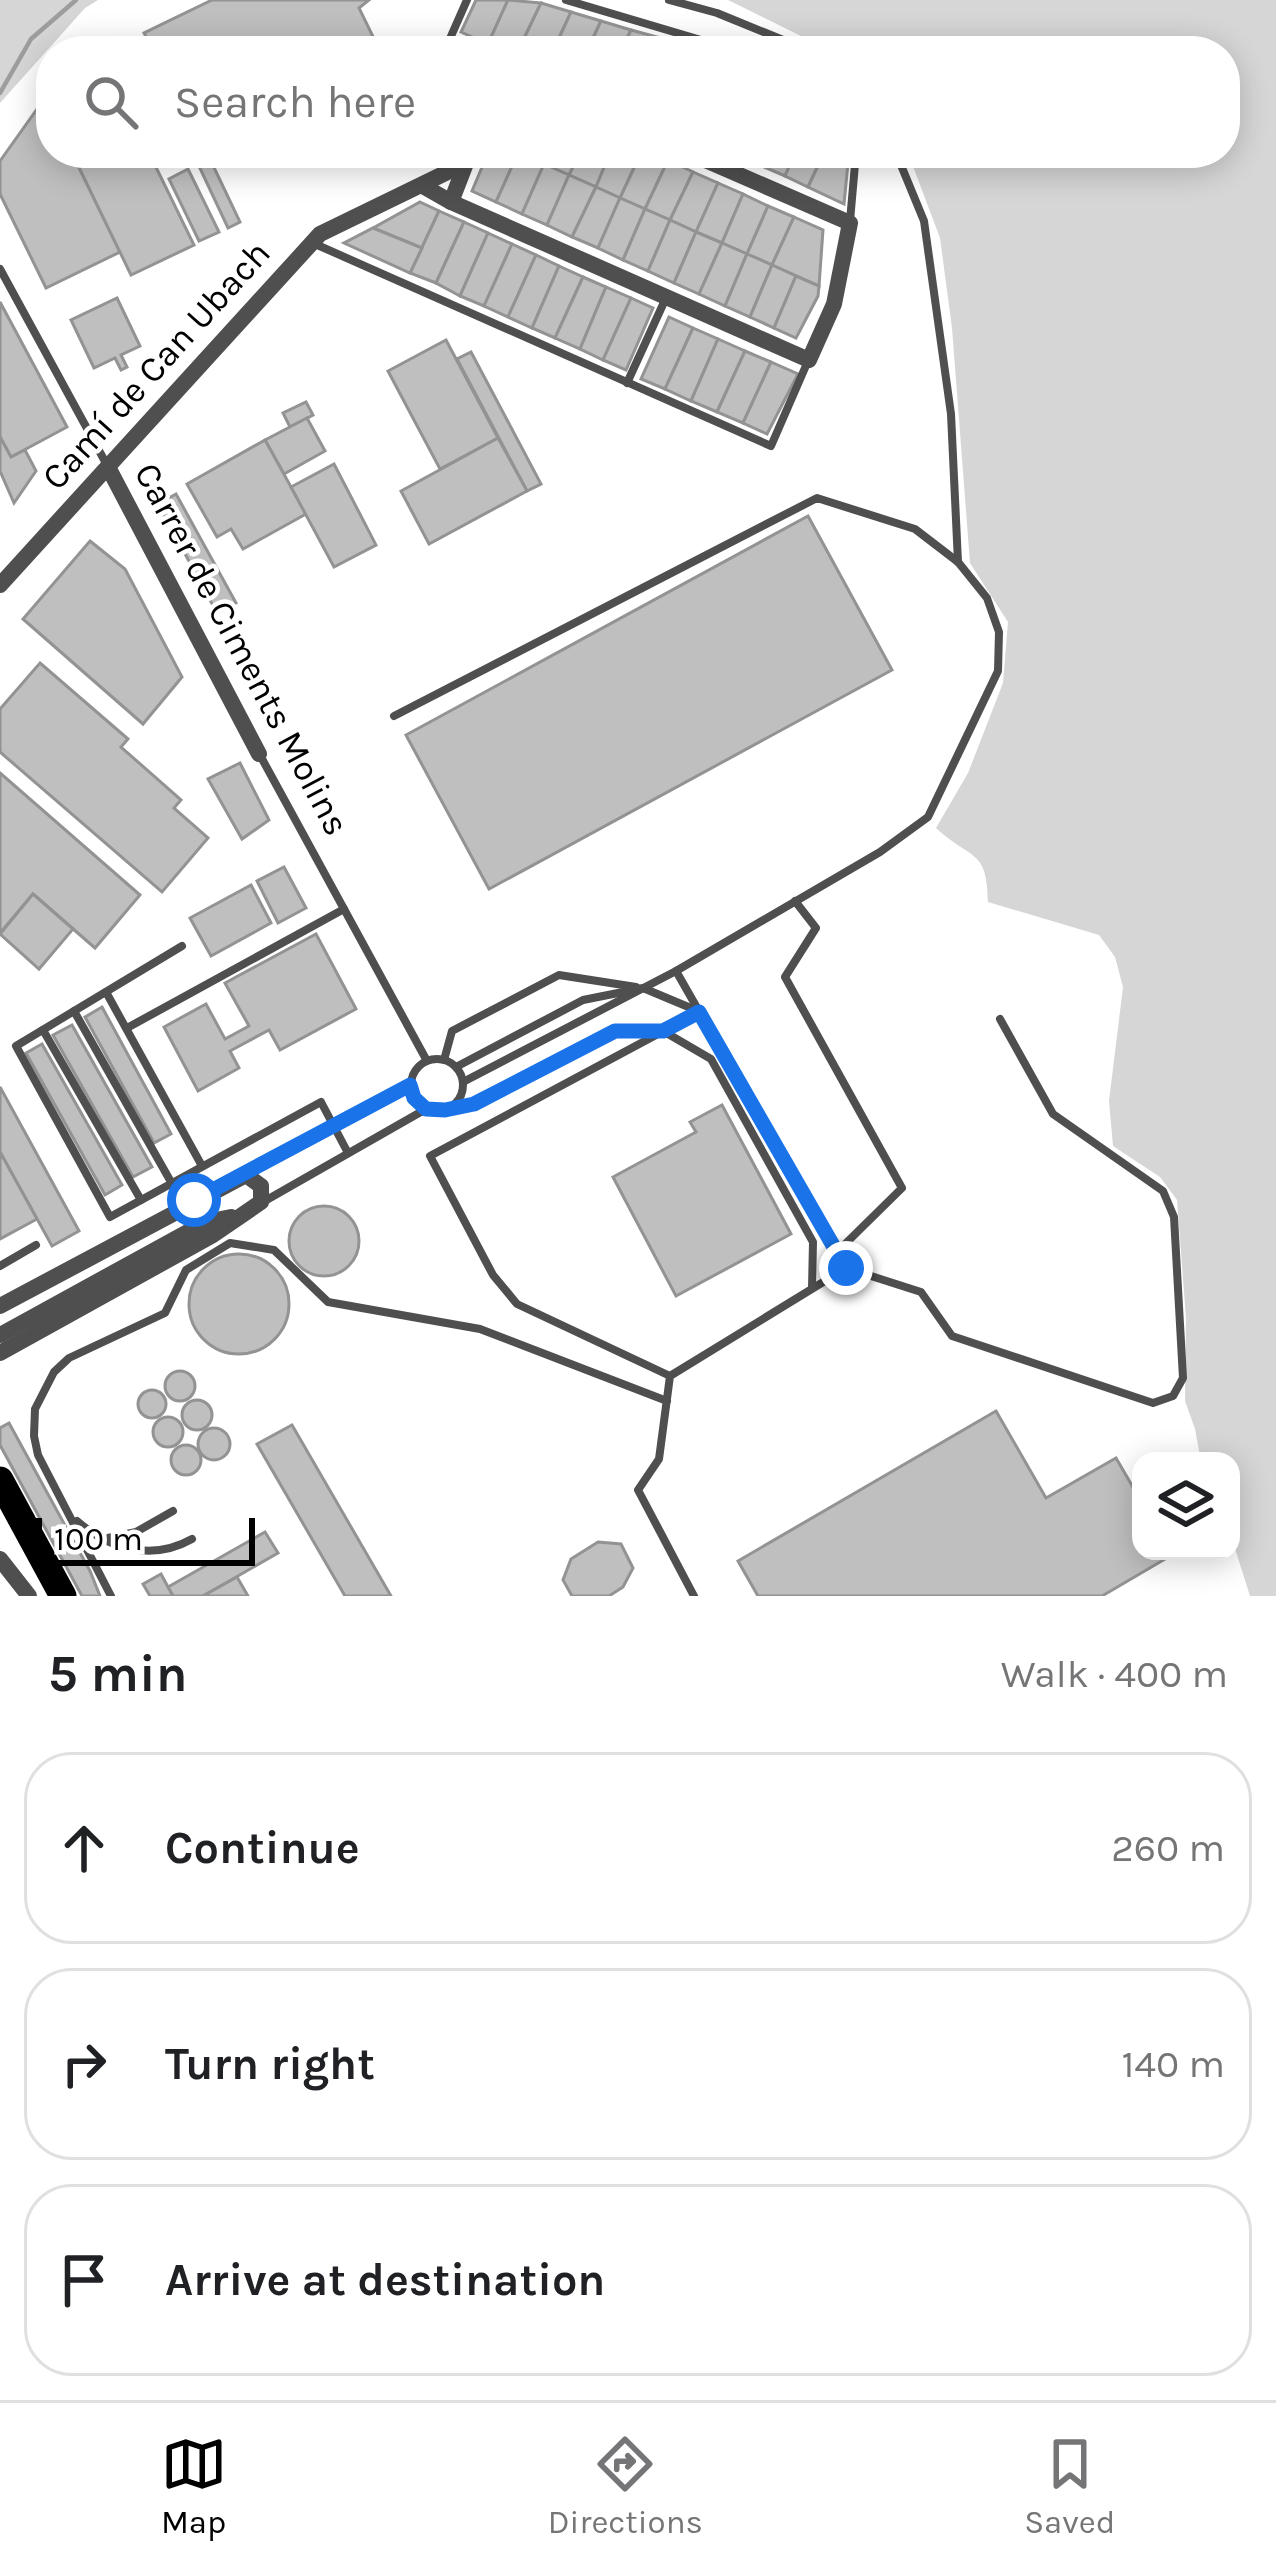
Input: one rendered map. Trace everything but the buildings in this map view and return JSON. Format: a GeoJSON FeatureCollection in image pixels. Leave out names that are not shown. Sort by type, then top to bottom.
{"type":"FeatureCollection","features":[{"type":"Feature","properties":{"kind":"main road"},"geometry":{"type":"LineString","coordinates":[[0,1480],[64,1596]]}},
{"type":"Feature","properties":{"kind":"street","name":"Camí de Can Ubach"},"geometry":{"type":"LineString","coordinates":[[0,585],[320,233],[452,168]]}},
{"type":"Feature","properties":{"kind":"street"},"geometry":{"type":"LineString","coordinates":[[451,202],[464,168]]}},
{"type":"Feature","properties":{"kind":"street"},"geometry":{"type":"LineString","coordinates":[[423,186],[809,360],[834,304],[850,223],[742,168]]}},
{"type":"Feature","properties":{"kind":"street","name":"Carrer de Ciments Molins"},"geometry":{"type":"LineString","coordinates":[[108,467],[259,754]]}},
{"type":"Feature","properties":{"kind":"street"},"geometry":{"type":"LineString","coordinates":[[0,1306],[246,1175],[261,1186],[261,1202],[213,1235],[0,1353]]}},
{"type":"Feature","properties":{"kind":"street"},"geometry":{"type":"LineString","coordinates":[[0,1325],[202,1215],[223,1187]]}},
{"type":"Feature","properties":{"kind":"street"},"geometry":{"type":"LineString","coordinates":[[0,1335],[206,1222],[238,1216]]}},
{"type":"Feature","properties":{"kind":"street"},"geometry":{"type":"LineString","coordinates":[[0,1558],[29,1596]]}},
{"type":"Feature","properties":{"kind":"lane"},"geometry":{"type":"LineString","coordinates":[[458,36],[467,0]]}},
{"type":"Feature","properties":{"kind":"lane"},"geometry":{"type":"LineString","coordinates":[[566,0],[687,36]]}},
{"type":"Feature","properties":{"kind":"lane"},"geometry":{"type":"LineString","coordinates":[[670,0],[773,36]]}},
{"type":"Feature","properties":{"kind":"lane"},"geometry":{"type":"LineString","coordinates":[[850,223],[855,168]]}},
{"type":"Feature","properties":{"kind":"lane"},"geometry":{"type":"LineString","coordinates":[[902,168],[924,220],[951,414],[958,562]]}},
{"type":"Feature","properties":{"kind":"lane"},"geometry":{"type":"LineString","coordinates":[[312,242],[771,446],[809,360]]}},
{"type":"Feature","properties":{"kind":"lane","name":"Carrer de Ciments Molins"},"geometry":{"type":"LineString","coordinates":[[0,269],[108,467]]}},
{"type":"Feature","properties":{"kind":"lane"},"geometry":{"type":"LineString","coordinates":[[627,383],[666,299]]}},
{"type":"Feature","properties":{"kind":"lane"},"geometry":{"type":"LineString","coordinates":[[394,716],[817,497],[915,529],[958,562],[987,598],[998,632],[998,671],[928,817],[880,852],[676,971],[463,1082]]}},
{"type":"Feature","properties":{"kind":"lane","name":"Carrer de Ciments Molins"},"geometry":{"type":"LineString","coordinates":[[259,754],[427,1060]]}},
{"type":"Feature","properties":{"kind":"lane"},"geometry":{"type":"LineString","coordinates":[[795,902],[816,928],[785,977],[902,1188],[837,1252]]}},
{"type":"Feature","properties":{"kind":"lane"},"geometry":{"type":"LineString","coordinates":[[127,1028],[344,909]]}},
{"type":"Feature","properties":{"kind":"lane"},"geometry":{"type":"LineString","coordinates":[[182,946],[16,1046],[110,1217],[321,1102],[348,1153]]}},
{"type":"Feature","properties":{"kind":"lane"},"geometry":{"type":"LineString","coordinates":[[676,971],[846,1268],[921,1292],[952,1336],[1153,1403],[1173,1396],[1183,1378],[1174,1217],[1163,1192],[1053,1114],[1000,1019]]}},
{"type":"Feature","properties":{"kind":"lane"},"geometry":{"type":"LineString","coordinates":[[444,1060],[452,1031],[559,975],[643,988],[699,1012]]}},
{"type":"Feature","properties":{"kind":"lane"},"geometry":{"type":"LineString","coordinates":[[456,1067],[583,1000],[643,988]]}},
{"type":"Feature","properties":{"kind":"lane"},"geometry":{"type":"LineString","coordinates":[[106,992],[202,1166]]}},
{"type":"Feature","properties":{"kind":"lane"},"geometry":{"type":"LineString","coordinates":[[74,1011],[171,1183]]}},
{"type":"Feature","properties":{"kind":"lane"},"geometry":{"type":"LineString","coordinates":[[670,1376],[517,1304],[493,1275],[430,1156],[699,1012]]}},
{"type":"Feature","properties":{"kind":"lane"},"geometry":{"type":"LineString","coordinates":[[43,1030],[141,1200]]}},
{"type":"Feature","properties":{"kind":"lane"},"geometry":{"type":"LineString","coordinates":[[452,1106],[474,1104],[615,1031],[663,1031],[711,1059],[813,1243],[812,1288]]}},
{"type":"Feature","properties":{"kind":"lane"},"geometry":{"type":"LineString","coordinates":[[261,1202],[426,1109],[452,1106],[463,1082],[456,1067],[444,1060],[427,1060],[414,1072],[410,1085],[414,1098],[426,1109]]}},
{"type":"Feature","properties":{"kind":"lane"},"geometry":{"type":"LineString","coordinates":[[246,1175],[410,1085]]}},
{"type":"Feature","properties":{"kind":"lane"},"geometry":{"type":"LineString","coordinates":[[112,1596],[38,1455],[35,1409],[44,1388],[69,1358],[165,1313],[186,1270],[230,1243],[274,1250],[328,1302],[480,1329],[667,1401]]}},
{"type":"Feature","properties":{"kind":"lane"},"geometry":{"type":"LineString","coordinates":[[0,1266],[36,1245]]}},
{"type":"Feature","properties":{"kind":"lane"},"geometry":{"type":"LineString","coordinates":[[670,1376],[846,1268]]}},
{"type":"Feature","properties":{"kind":"lane"},"geometry":{"type":"LineString","coordinates":[[670,1376],[659,1459],[638,1490],[694,1596]]}},
{"type":"Feature","properties":{"kind":"lane"},"geometry":{"type":"LineString","coordinates":[[106,1538],[136,1532],[173,1511]]}},
{"type":"Feature","properties":{"kind":"lane"},"geometry":{"type":"LineString","coordinates":[[71,1516],[87,1530],[140,1552],[165,1552],[192,1539]]}},
{"type":"Feature","properties":{"kind":"shaded area"},"geometry":{"type":"Polygon","coordinates":[[[0,0],[98,0],[60,36],[36,36],[36,63],[0,103],[0,0]]]}},
{"type":"Feature","properties":{"kind":"shaded area"},"geometry":{"type":"Polygon","coordinates":[[[728,0],[1276,0],[1276,1596],[1250,1596],[1239,1560],[1240,1452],[1199,1452],[1185,1401],[1186,1318],[1177,1200],[1160,1177],[1113,1146],[1109,1101],[1123,987],[1115,957],[1099,935],[988,902],[981,864],[936,828],[968,773],[1003,683],[1008,622],[970,563],[952,328],[940,238],[914,168],[1240,168],[1240,36],[801,36],[728,0]]]}},
{"type":"Feature","properties":{"kind":"waterway"},"geometry":{"type":"LineString","coordinates":[[0,93],[31,39],[76,0]]}},
{"type":"Feature","properties":{"kind":"route"},"geometry":{"type":"LineString","coordinates":[[194,1200],[410,1085],[414,1098],[426,1109],[474,1104],[615,1031],[663,1031],[699,1012],[846,1268]]}}]}
